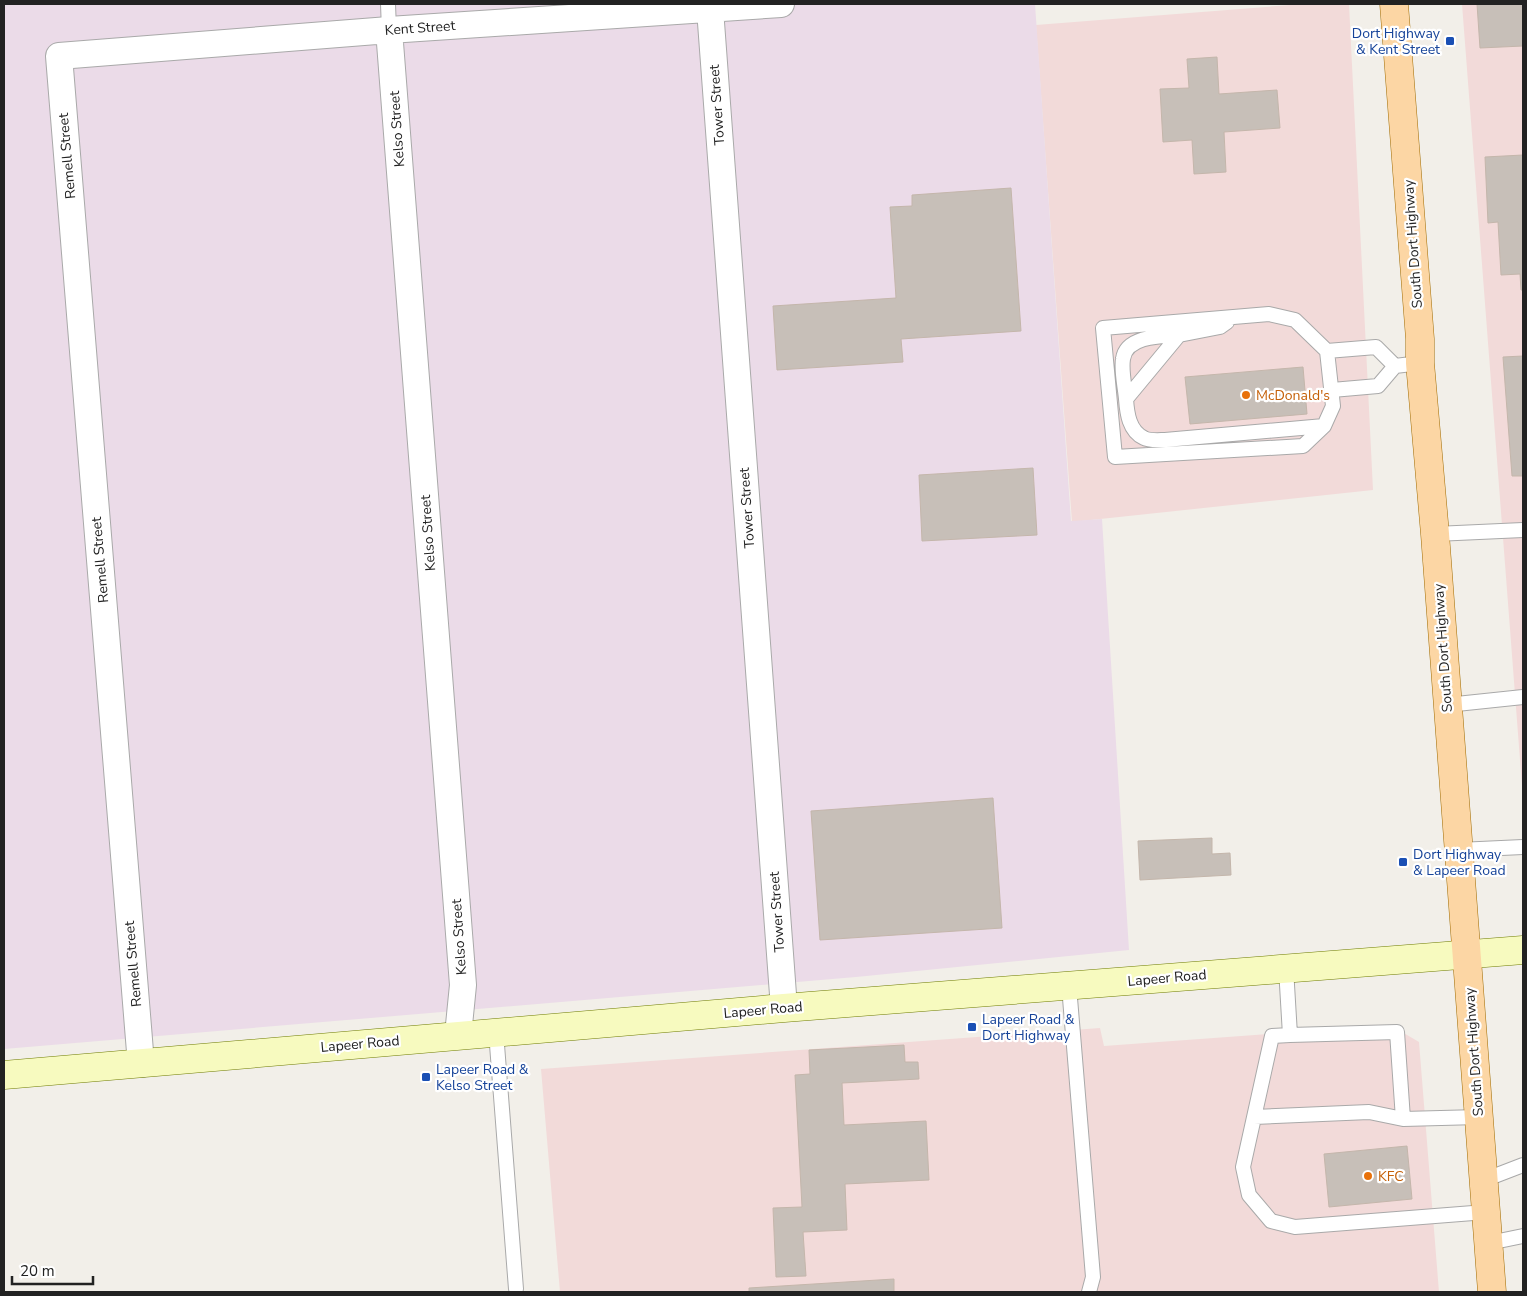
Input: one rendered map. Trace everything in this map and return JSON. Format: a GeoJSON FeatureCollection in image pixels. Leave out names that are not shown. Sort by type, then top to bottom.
{"type":"FeatureCollection","features":[{"type":"Feature","properties":{"kind":"main road","name":"South Dort Highway"},"geometry":{"type":"LineString","coordinates":[[1394,4],[1418,320],[1407,364],[1434,534],[1492,1292]]}},
{"type":"Feature","properties":{"kind":"main road","name":"Lapeer Road"},"geometry":{"type":"LineString","coordinates":[[4,1075],[784,1008],[1523,950]]}},
{"type":"Feature","properties":{"kind":"street","name":"Kent Street"},"geometry":{"type":"LineString","coordinates":[[59,56],[710,6],[781,4]]}},
{"type":"Feature","properties":{"kind":"street","name":"Tower Street"},"geometry":{"type":"LineString","coordinates":[[710,6],[784,1008]]}},
{"type":"Feature","properties":{"kind":"street","name":"Kelso Street"},"geometry":{"type":"LineString","coordinates":[[389,30],[463,985],[458,1035]]}},
{"type":"Feature","properties":{"kind":"street","name":"Remell Street"},"geometry":{"type":"LineString","coordinates":[[59,56],[141,1064]]}},
{"type":"Feature","properties":{"kind":"lane"},"geometry":{"type":"LineString","coordinates":[[388,4],[389,30]]}},
{"type":"Feature","properties":{"kind":"lane"},"geometry":{"type":"LineString","coordinates":[[1268,314],[1295,320],[1327,350],[1333,406],[1324,426],[1304,446],[1116,457],[1103,328],[1268,314]]}},
{"type":"Feature","properties":{"kind":"lane"},"geometry":{"type":"LineString","coordinates":[[1231,318],[1220,328],[1180,335],[1153,336],[1127,348],[1122,361],[1128,419],[1135,430],[1145,439],[1165,440],[1324,426]]}},
{"type":"Feature","properties":{"kind":"lane"},"geometry":{"type":"LineString","coordinates":[[1126,399],[1180,335]]}},
{"type":"Feature","properties":{"kind":"lane"},"geometry":{"type":"LineString","coordinates":[[1327,350],[1376,347],[1407,364],[1378,386],[1332,390]]}},
{"type":"Feature","properties":{"kind":"lane"},"geometry":{"type":"LineString","coordinates":[[1434,534],[1523,530]]}},
{"type":"Feature","properties":{"kind":"lane"},"geometry":{"type":"LineString","coordinates":[[1447,705],[1523,697]]}},
{"type":"Feature","properties":{"kind":"lane"},"geometry":{"type":"LineString","coordinates":[[1458,850],[1523,847]]}},
{"type":"Feature","properties":{"kind":"lane"},"geometry":{"type":"LineString","coordinates":[[1286,968],[1290,1036]]}},
{"type":"Feature","properties":{"kind":"lane"},"geometry":{"type":"LineString","coordinates":[[1069,986],[1093,1277],[1089,1292]]}},
{"type":"Feature","properties":{"kind":"lane"},"geometry":{"type":"LineString","coordinates":[[496,1032],[516,1289]]}},
{"type":"Feature","properties":{"kind":"lane"},"geometry":{"type":"LineString","coordinates":[[1403,1119],[1397,1032],[1272,1036],[1243,1167],[1249,1195],[1271,1220],[1295,1227],[1486,1212]]}},
{"type":"Feature","properties":{"kind":"lane"},"geometry":{"type":"LineString","coordinates":[[1254,1117],[1369,1112],[1403,1119],[1479,1117]]}},
{"type":"Feature","properties":{"kind":"lane"},"geometry":{"type":"LineString","coordinates":[[1484,1180],[1523,1165]]}},
{"type":"Feature","properties":{"kind":"lane"},"geometry":{"type":"LineString","coordinates":[[1489,1243],[1523,1236]]}},
{"type":"Feature","properties":{"kind":"shaded area"},"geometry":{"type":"Polygon","coordinates":[[[4,4],[1035,4],[1071,521],[1102,519],[1129,950],[856,977],[4,1049],[4,4]]]}},
{"type":"Feature","properties":{"kind":"shaded area"},"geometry":{"type":"Polygon","coordinates":[[[1303,4],[1349,4],[1373,490],[1072,522],[1036,25],[1303,4]]]}},
{"type":"Feature","properties":{"kind":"shaded area"},"geometry":{"type":"Polygon","coordinates":[[[1462,4],[1523,4],[1523,799],[1510,629],[1462,4]]]}},
{"type":"Feature","properties":{"kind":"shaded area"},"geometry":{"type":"Polygon","coordinates":[[[1390,1025],[1419,1042],[1439,1292],[560,1292],[541,1069],[1100,1028],[1104,1046],[1390,1025]]]}},
{"type":"Feature","properties":{"kind":"building"},"geometry":{"type":"Polygon","coordinates":[[[1477,4],[1523,4],[1523,46],[1480,48],[1477,4]]]}},
{"type":"Feature","properties":{"kind":"building"},"geometry":{"type":"Polygon","coordinates":[[[1217,57],[1219,94],[1277,90],[1280,128],[1224,132],[1226,172],[1194,174],[1192,140],[1163,142],[1160,89],[1189,88],[1187,59],[1217,57]]]}},
{"type":"Feature","properties":{"kind":"building"},"geometry":{"type":"Polygon","coordinates":[[[1523,155],[1523,290],[1521,290],[1520,274],[1501,275],[1498,222],[1488,223],[1485,157],[1523,155]]]}},
{"type":"Feature","properties":{"kind":"building"},"geometry":{"type":"Polygon","coordinates":[[[1011,188],[1021,331],[901,339],[903,362],[777,370],[773,306],[896,298],[890,207],[912,206],[912,195],[1011,188]]]}},
{"type":"Feature","properties":{"kind":"building"},"geometry":{"type":"Polygon","coordinates":[[[1523,356],[1523,476],[1512,476],[1503,357],[1523,356]]]}},
{"type":"Feature","properties":{"kind":"building","name":"McDonald's"},"geometry":{"type":"Polygon","coordinates":[[[1303,367],[1307,414],[1190,424],[1185,377],[1303,367]]]}},
{"type":"Feature","properties":{"kind":"building"},"geometry":{"type":"Polygon","coordinates":[[[1033,468],[1037,535],[922,541],[919,475],[1033,468]]]}},
{"type":"Feature","properties":{"kind":"building"},"geometry":{"type":"Polygon","coordinates":[[[993,798],[1002,928],[820,940],[811,811],[993,798]]]}},
{"type":"Feature","properties":{"kind":"building"},"geometry":{"type":"Polygon","coordinates":[[[1212,838],[1212,854],[1230,853],[1231,875],[1140,880],[1138,841],[1212,838]]]}},
{"type":"Feature","properties":{"kind":"building"},"geometry":{"type":"Polygon","coordinates":[[[904,1045],[905,1062],[918,1062],[919,1079],[842,1083],[844,1125],[926,1121],[929,1180],[845,1184],[847,1230],[803,1232],[806,1276],[776,1277],[773,1208],[802,1207],[795,1075],[810,1074],[809,1050],[904,1045]]]}},
{"type":"Feature","properties":{"kind":"building","name":"KFC"},"geometry":{"type":"Polygon","coordinates":[[[1407,1146],[1412,1199],[1329,1207],[1324,1154],[1407,1146]]]}},
{"type":"Feature","properties":{"kind":"building"},"geometry":{"type":"Polygon","coordinates":[[[894,1279],[894,1292],[749,1292],[749,1288],[894,1279]]]}},
{"type":"Feature","properties":{"kind":"place","name":"Dort Highway & Kent Street"},"geometry":{"type":"Point","coordinates":[1450,41]}},
{"type":"Feature","properties":{"kind":"place","name":"McDonald's"},"geometry":{"type":"Point","coordinates":[1246,395]}},
{"type":"Feature","properties":{"kind":"place","name":"Dort Highway & Lapeer Road"},"geometry":{"type":"Point","coordinates":[1403,862]}},
{"type":"Feature","properties":{"kind":"place","name":"Lapeer Road & Dort Highway"},"geometry":{"type":"Point","coordinates":[972,1027]}},
{"type":"Feature","properties":{"kind":"place","name":"Lapeer Road & Kelso Street"},"geometry":{"type":"Point","coordinates":[426,1077]}},
{"type":"Feature","properties":{"kind":"place","name":"KFC"},"geometry":{"type":"Point","coordinates":[1368,1176]}}]}
